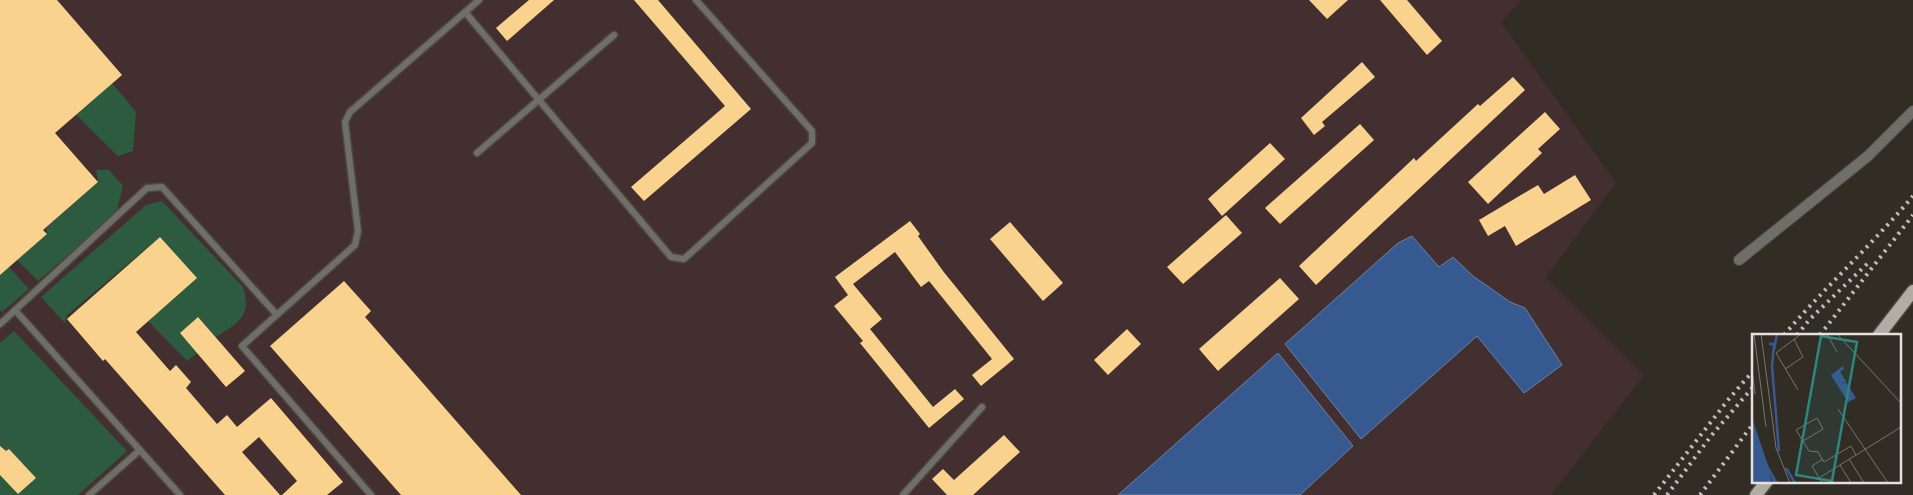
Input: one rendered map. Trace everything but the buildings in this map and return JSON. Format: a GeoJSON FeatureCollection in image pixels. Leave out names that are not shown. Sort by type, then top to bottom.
{"type":"FeatureCollection","features":[{"type":"Feature","properties":{"kind":"main road"},"geometry":{"type":"LineString","coordinates":[[1880,334],[1913,291]]}},
{"type":"Feature","properties":{"kind":"main road"},"geometry":{"type":"LineString","coordinates":[[1756,495],[1766,482]]}},
{"type":"Feature","properties":{"kind":"street"},"geometry":{"type":"LineString","coordinates":[[1740,260],[1868,156],[1913,110]]}},
{"type":"Feature","properties":{"kind":"lane"},"geometry":{"type":"LineString","coordinates":[[371,495],[242,346],[355,245],[358,231],[344,122],[350,112],[479,0]]}},
{"type":"Feature","properties":{"kind":"lane"},"geometry":{"type":"LineString","coordinates":[[465,12],[671,257],[684,259],[812,143],[812,131],[696,0]]}},
{"type":"Feature","properties":{"kind":"lane"},"geometry":{"type":"LineString","coordinates":[[477,153],[614,35]]}},
{"type":"Feature","properties":{"kind":"lane"},"geometry":{"type":"LineString","coordinates":[[0,324],[147,188],[162,187],[277,315]]}},
{"type":"Feature","properties":{"kind":"lane"},"geometry":{"type":"LineString","coordinates":[[15,310],[180,495]]}},
{"type":"Feature","properties":{"kind":"lane"},"geometry":{"type":"LineString","coordinates":[[903,495],[982,407]]}},
{"type":"Feature","properties":{"kind":"lane"},"geometry":{"type":"LineString","coordinates":[[89,495],[140,450]]}},
{"type":"Feature","properties":{"kind":"shaded area"},"geometry":{"type":"Polygon","coordinates":[[[0,0],[1521,0],[1501,22],[1616,183],[1546,277],[1644,375],[1551,495],[0,495],[0,0]]]}},
{"type":"Feature","properties":{"kind":"green space"},"geometry":{"type":"Polygon","coordinates":[[[112,83],[136,112],[133,151],[118,156],[76,115],[112,83]]]}},
{"type":"Feature","properties":{"kind":"green space"},"geometry":{"type":"Polygon","coordinates":[[[96,170],[109,170],[123,186],[118,206],[120,210],[38,281],[17,260],[47,234],[46,228],[98,182],[96,170]]]}},
{"type":"Feature","properties":{"kind":"green space"},"geometry":{"type":"Polygon","coordinates":[[[162,201],[243,287],[245,297],[246,305],[241,318],[237,323],[216,337],[198,317],[180,333],[198,353],[187,361],[148,321],[196,278],[160,237],[67,315],[65,323],[41,297],[146,205],[162,201]]]}},
{"type":"Feature","properties":{"kind":"green space"},"geometry":{"type":"Polygon","coordinates":[[[9,267],[29,289],[2,312],[0,310],[0,274],[9,267]]]}},
{"type":"Feature","properties":{"kind":"green space"},"geometry":{"type":"Polygon","coordinates":[[[14,331],[127,451],[78,495],[0,495],[0,343],[14,331]]]}},
{"type":"Feature","properties":{"kind":"water"},"geometry":{"type":"Polygon","coordinates":[[[1412,236],[1439,267],[1453,257],[1473,276],[1510,302],[1525,308],[1562,365],[1524,393],[1477,336],[1361,439],[1285,344],[1398,243],[1412,236]]]}},
{"type":"Feature","properties":{"kind":"water"},"geometry":{"type":"Polygon","coordinates":[[[1278,353],[1353,446],[1300,495],[1118,495],[1278,353]]]}},
{"type":"Feature","properties":{"kind":"railway"},"geometry":{"type":"LineString","coordinates":[[1785,334],[1913,196]]}},
{"type":"Feature","properties":{"kind":"railway"},"geometry":{"type":"LineString","coordinates":[[1821,334],[1913,215]]}},
{"type":"Feature","properties":{"kind":"railway"},"geometry":{"type":"LineString","coordinates":[[1798,334],[1810,319],[1868,263]]}},
{"type":"Feature","properties":{"kind":"railway"},"geometry":{"type":"LineString","coordinates":[[1654,495],[1752,372]]}},
{"type":"Feature","properties":{"kind":"railway"},"geometry":{"type":"LineString","coordinates":[[1667,495],[1711,436],[1752,388]]}},
{"type":"Feature","properties":{"kind":"railway"},"geometry":{"type":"LineString","coordinates":[[1700,495],[1752,425]]}}]}
